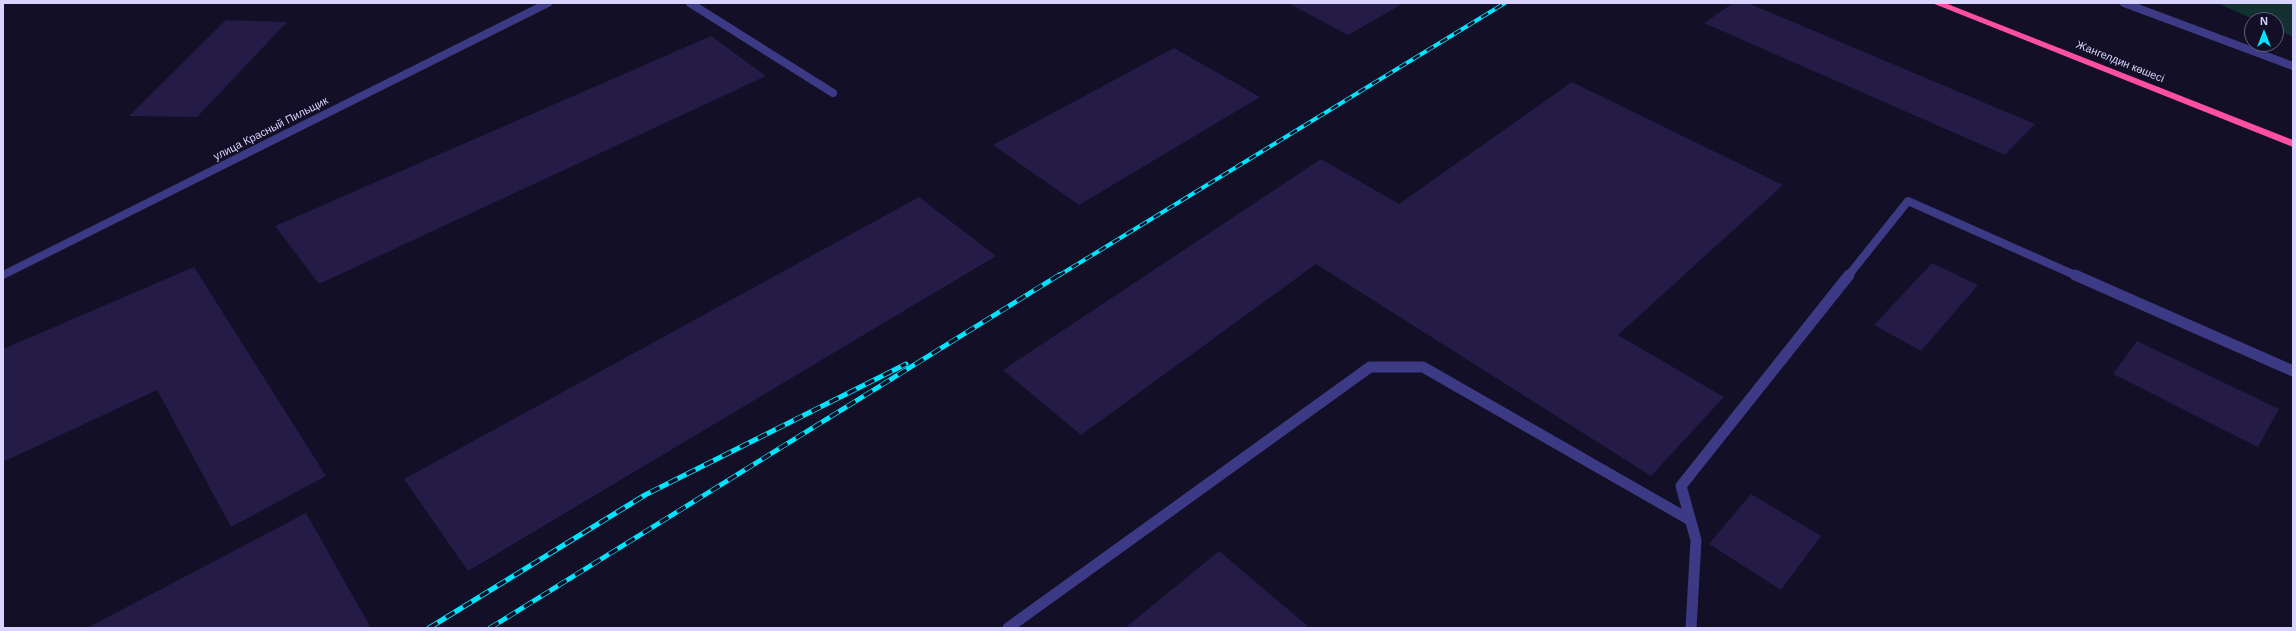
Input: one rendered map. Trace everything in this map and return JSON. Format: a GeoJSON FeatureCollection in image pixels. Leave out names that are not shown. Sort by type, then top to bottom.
{"type":"FeatureCollection","features":[{"type":"Feature","properties":{"kind":"highway","name":"Жангелдин көшесі"},"geometry":{"type":"LineString","coordinates":[[1937,3],[2293,144]]}},
{"type":"Feature","properties":{"kind":"street","name":"улица Красный Пильщик"},"geometry":{"type":"LineString","coordinates":[[3,275],[548,3]]}},
{"type":"Feature","properties":{"kind":"street"},"geometry":{"type":"LineString","coordinates":[[690,3],[833,93]]}},
{"type":"Feature","properties":{"kind":"street"},"geometry":{"type":"LineString","coordinates":[[2124,3],[2293,66]]}},
{"type":"Feature","properties":{"kind":"street"},"geometry":{"type":"LineString","coordinates":[[1691,628],[1696,540],[1681,486],[1908,201],[2293,371]]}},
{"type":"Feature","properties":{"kind":"street"},"geometry":{"type":"LineString","coordinates":[[1008,628],[1370,367],[1423,367],[1690,520]]}},
{"type":"Feature","properties":{"kind":"green space"},"geometry":{"type":"Polygon","coordinates":[[[2217,3],[2293,3],[2293,37],[2284,33],[2284,12],[2244,12],[2244,15],[2217,3]]]}},
{"type":"Feature","properties":{"kind":"building"},"geometry":{"type":"Polygon","coordinates":[[[1288,3],[1404,3],[1348,35],[1288,3]]]}},
{"type":"Feature","properties":{"kind":"building"},"geometry":{"type":"Polygon","coordinates":[[[1733,3],[1748,3],[2035,124],[2005,155],[1704,23],[1733,3]]]}},
{"type":"Feature","properties":{"kind":"building"},"geometry":{"type":"Polygon","coordinates":[[[226,20],[287,22],[197,117],[129,116],[226,20]]]}},
{"type":"Feature","properties":{"kind":"building"},"geometry":{"type":"Polygon","coordinates":[[[711,36],[766,76],[319,284],[275,226],[711,36]]]}},
{"type":"Feature","properties":{"kind":"building"},"geometry":{"type":"Polygon","coordinates":[[[1174,48],[1260,97],[1079,205],[993,145],[1174,48]]]}},
{"type":"Feature","properties":{"kind":"building"},"geometry":{"type":"Polygon","coordinates":[[[1572,82],[1783,185],[1618,335],[1724,397],[1651,476],[1316,264],[1081,435],[1003,370],[1321,159],[1399,204],[1572,82]]]}},
{"type":"Feature","properties":{"kind":"building"},"geometry":{"type":"Polygon","coordinates":[[[919,197],[996,256],[468,571],[404,479],[919,197]]]}},
{"type":"Feature","properties":{"kind":"building"},"geometry":{"type":"Polygon","coordinates":[[[1932,263],[1978,285],[1921,351],[1874,325],[1932,263]]]}},
{"type":"Feature","properties":{"kind":"building"},"geometry":{"type":"Polygon","coordinates":[[[194,267],[326,476],[231,527],[157,390],[3,462],[3,349],[194,267]]]}},
{"type":"Feature","properties":{"kind":"building"},"geometry":{"type":"Polygon","coordinates":[[[2137,341],[2279,409],[2258,447],[2113,374],[2137,341]]]}},
{"type":"Feature","properties":{"kind":"building"},"geometry":{"type":"Polygon","coordinates":[[[1751,494],[1821,536],[1781,590],[1709,544],[1751,494]]]}},
{"type":"Feature","properties":{"kind":"building"},"geometry":{"type":"Polygon","coordinates":[[[306,513],[371,628],[87,628],[306,513]]]}},
{"type":"Feature","properties":{"kind":"building"},"geometry":{"type":"Polygon","coordinates":[[[1219,551],[1310,628],[1125,628],[1219,551]]]}},
{"type":"Feature","properties":{"kind":"railway"},"geometry":{"type":"LineString","coordinates":[[1058,276],[1505,3]]}},
{"type":"Feature","properties":{"kind":"railway"},"geometry":{"type":"LineString","coordinates":[[490,628],[1059,275]]}},
{"type":"Feature","properties":{"kind":"railway"},"geometry":{"type":"LineString","coordinates":[[429,628],[645,495],[906,364]]}}]}
